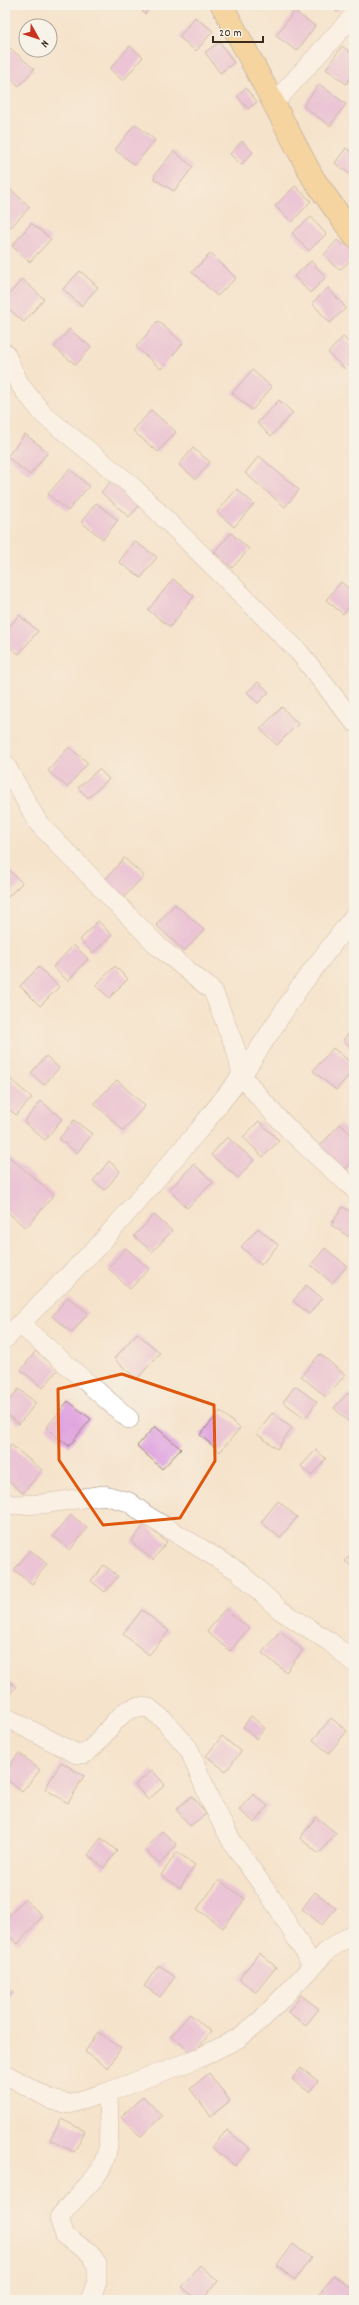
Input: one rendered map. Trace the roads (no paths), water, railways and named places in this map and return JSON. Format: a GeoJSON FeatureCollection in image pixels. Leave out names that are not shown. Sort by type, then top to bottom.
{"type":"FeatureCollection","features":[{"type":"Feature","properties":{"kind":"main road"},"geometry":{"type":"LineString","coordinates":[[222,5],[313,178],[354,236]]}},
{"type":"Feature","properties":{"kind":"street"},"geometry":{"type":"LineString","coordinates":[[273,104],[354,15]]}},
{"type":"Feature","properties":{"kind":"street"},"geometry":{"type":"LineString","coordinates":[[5,353],[20,385],[44,415],[131,485],[298,652],[354,722]]}},
{"type":"Feature","properties":{"kind":"street"},"geometry":{"type":"LineString","coordinates":[[5,764],[39,824],[159,947],[213,991],[236,1050],[242,1075],[261,1101],[298,1140],[354,1189]]}},
{"type":"Feature","properties":{"kind":"street"},"geometry":{"type":"LineString","coordinates":[[5,1339],[100,1244],[199,1130],[242,1075],[299,988],[354,916]]}},
{"type":"Feature","properties":{"kind":"street"},"geometry":{"type":"LineString","coordinates":[[20,1324],[129,1419]]}},
{"type":"Feature","properties":{"kind":"street"},"geometry":{"type":"LineString","coordinates":[[5,1502],[11,1504],[42,1504],[104,1494],[129,1502],[146,1515],[238,1571],[280,1610],[330,1642],[354,1663]]}},
{"type":"Feature","properties":{"kind":"street"},"geometry":{"type":"LineString","coordinates":[[5,1717],[77,1754],[85,1754],[95,1746],[116,1720],[126,1711],[137,1707],[149,1708],[165,1721],[188,1749],[210,1800],[232,1842],[277,1906],[312,1965]]}},
{"type":"Feature","properties":{"kind":"street"},"geometry":{"type":"LineString","coordinates":[[7,2080],[52,2100],[69,2104],[108,2092],[200,2058],[238,2038],[260,2020],[328,1950],[354,1933]]}},
{"type":"Feature","properties":{"kind":"street"},"geometry":{"type":"LineString","coordinates":[[90,2300],[97,2281],[97,2264],[90,2253],[65,2236],[59,2218],[66,2207],[96,2176],[106,2158],[108,2092]]}}]}
